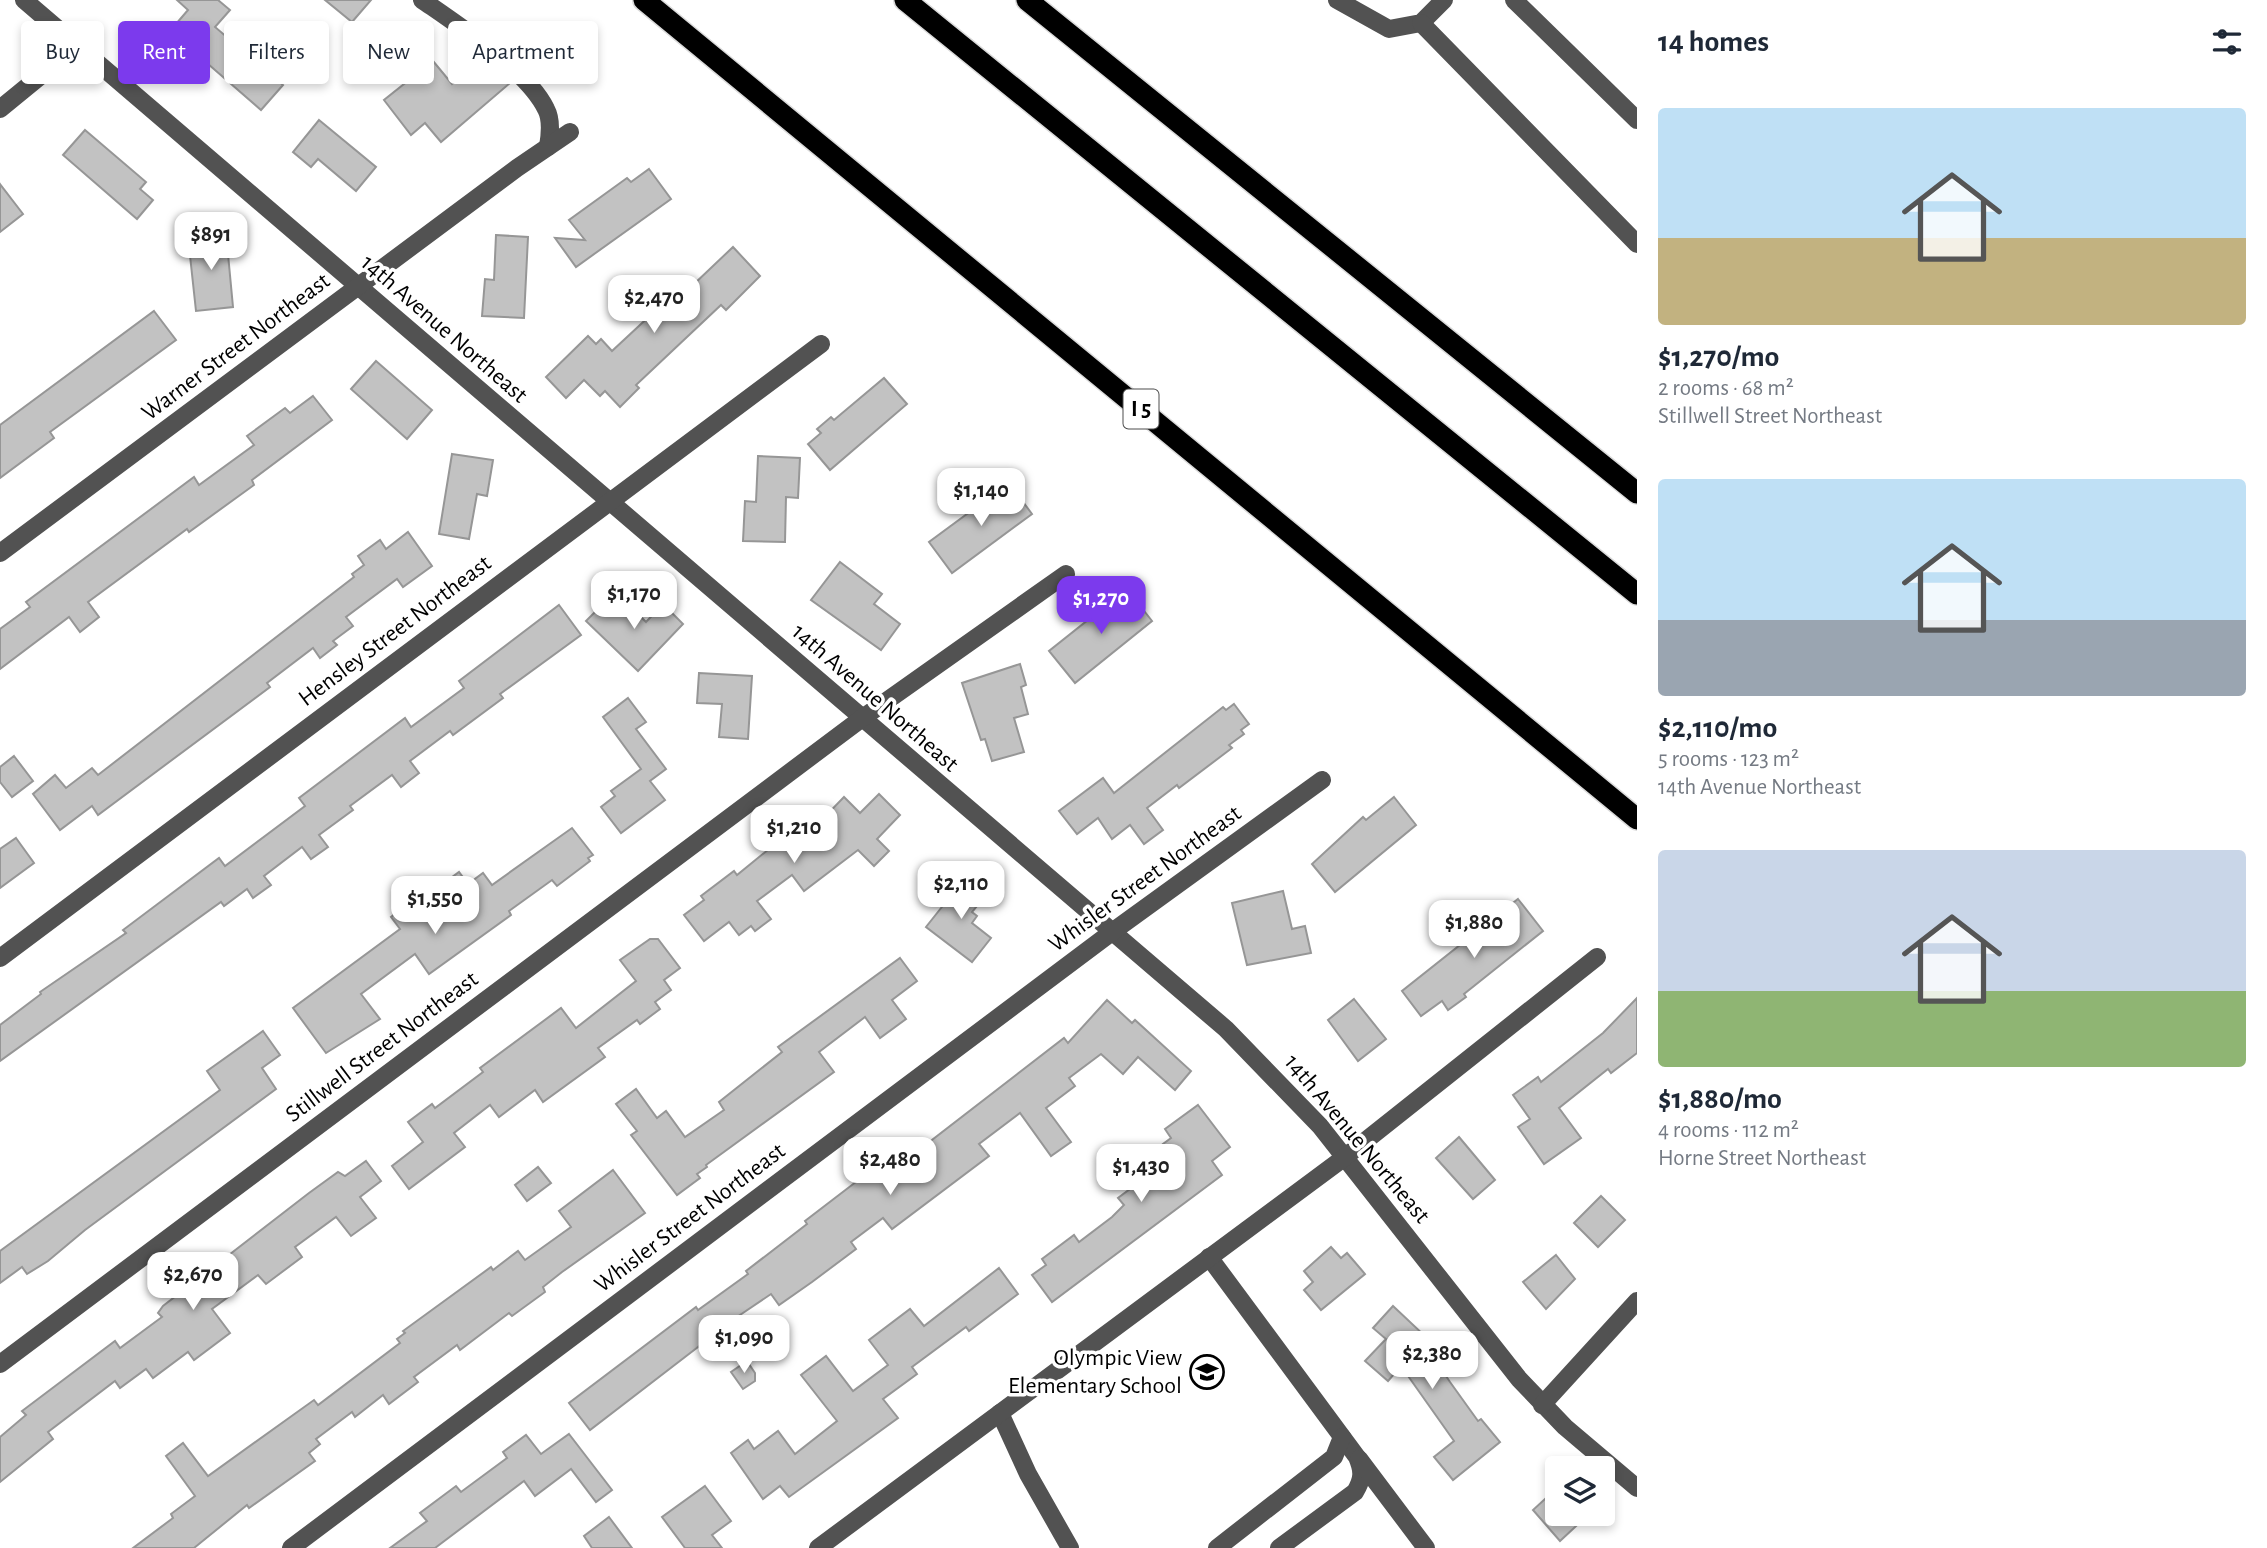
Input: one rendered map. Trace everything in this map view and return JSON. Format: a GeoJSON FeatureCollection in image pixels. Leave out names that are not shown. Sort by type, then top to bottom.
{"type":"FeatureCollection","features":[{"type":"Feature","properties":{"kind":"highway","name":"I 5"},"geometry":{"type":"LineString","coordinates":[[644,0],[1637,819]]}},
{"type":"Feature","properties":{"kind":"highway"},"geometry":{"type":"LineString","coordinates":[[905,0],[1637,594]]}},
{"type":"Feature","properties":{"kind":"highway"},"geometry":{"type":"LineString","coordinates":[[1027,0],[1637,492]]}},
{"type":"Feature","properties":{"kind":"street","name":"14th Avenue Northeast"},"geometry":{"type":"LineString","coordinates":[[24,0],[48,21]]}},
{"type":"Feature","properties":{"kind":"street"},"geometry":{"type":"LineString","coordinates":[[422,0],[478,40],[530,86],[547,110],[548,147]]}},
{"type":"Feature","properties":{"kind":"street"},"geometry":{"type":"LineString","coordinates":[[1337,0],[1389,29],[1421,23],[1444,0]]}},
{"type":"Feature","properties":{"kind":"street"},"geometry":{"type":"LineString","coordinates":[[1514,0],[1637,120]]}},
{"type":"Feature","properties":{"kind":"street"},"geometry":{"type":"LineString","coordinates":[[1421,23],[1637,244]]}},
{"type":"Feature","properties":{"kind":"street","name":"14th Avenue Northeast"},"geometry":{"type":"LineString","coordinates":[[104,69],[1226,1029],[1279,1081],[1345,1157],[1542,1405],[1637,1488]]}},
{"type":"Feature","properties":{"kind":"street"},"geometry":{"type":"LineString","coordinates":[[0,109],[31,84]]}},
{"type":"Feature","properties":{"kind":"street","name":"Warner Street Northeast"},"geometry":{"type":"LineString","coordinates":[[0,554],[357,287],[570,132]]}},
{"type":"Feature","properties":{"kind":"street","name":"Hensley Street Northeast"},"geometry":{"type":"LineString","coordinates":[[0,958],[821,344]]}},
{"type":"Feature","properties":{"kind":"street","name":"Stillwell Street Northeast"},"geometry":{"type":"LineString","coordinates":[[0,1364],[861,719],[1066,574]]}},
{"type":"Feature","properties":{"kind":"street","name":"Whisler Street Northeast"},"geometry":{"type":"LineString","coordinates":[[291,1548],[1112,932],[1322,779]]}},
{"type":"Feature","properties":{"kind":"street"},"geometry":{"type":"LineString","coordinates":[[818,1548],[1345,1157],[1597,957]]}},
{"type":"Feature","properties":{"kind":"street"},"geometry":{"type":"LineString","coordinates":[[1209,1257],[1426,1548]]}},
{"type":"Feature","properties":{"kind":"street"},"geometry":{"type":"LineString","coordinates":[[1542,1405],[1637,1301]]}},
{"type":"Feature","properties":{"kind":"street"},"geometry":{"type":"LineString","coordinates":[[1000,1413],[1028,1474],[1070,1548]]}},
{"type":"Feature","properties":{"kind":"street"},"geometry":{"type":"LineString","coordinates":[[1217,1548],[1334,1457],[1342,1437]]}},
{"type":"Feature","properties":{"kind":"street"},"geometry":{"type":"LineString","coordinates":[[1279,1548],[1355,1492],[1361,1482],[1362,1469],[1357,1457]]}},
{"type":"Feature","properties":{"kind":"building"},"geometry":{"type":"Polygon","coordinates":[[[177,0],[218,0],[230,10],[215,27],[224,35],[224,78],[210,66],[210,21],[179,21],[188,10],[177,0]]]}},
{"type":"Feature","properties":{"kind":"building"},"geometry":{"type":"Polygon","coordinates":[[[325,0],[371,0],[351,21],[325,0]]]}},
{"type":"Feature","properties":{"kind":"building"},"geometry":{"type":"Polygon","coordinates":[[[434,62],[448,79],[448,84],[509,84],[441,142],[425,123],[411,135],[384,100],[404,84],[434,84],[434,62]]]}},
{"type":"Feature","properties":{"kind":"building"},"geometry":{"type":"Polygon","coordinates":[[[231,84],[283,85],[261,110],[231,84]]]}},
{"type":"Feature","properties":{"kind":"building"},"geometry":{"type":"Polygon","coordinates":[[[319,120],[376,167],[356,191],[318,159],[311,167],[293,152],[319,120]]]}},
{"type":"Feature","properties":{"kind":"building"},"geometry":{"type":"Polygon","coordinates":[[[85,130],[146,182],[140,189],[153,200],[137,219],[63,155],[85,130]]]}},
{"type":"Feature","properties":{"kind":"building"},"geometry":{"type":"Polygon","coordinates":[[[649,169],[671,199],[576,267],[555,238],[585,240],[569,220],[627,178],[631,182],[649,169]]]}},
{"type":"Feature","properties":{"kind":"building"},"geometry":{"type":"Polygon","coordinates":[[[0,184],[23,214],[0,232],[0,184]]]}},
{"type":"Feature","properties":{"kind":"building"},"geometry":{"type":"Polygon","coordinates":[[[226,233],[233,307],[196,311],[188,237],[226,233]]]}},
{"type":"Feature","properties":{"kind":"building"},"geometry":{"type":"Polygon","coordinates":[[[496,235],[528,237],[524,318],[482,316],[485,279],[494,280],[496,235]]]}},
{"type":"Feature","properties":{"kind":"building"},"geometry":{"type":"Polygon","coordinates":[[[733,247],[760,276],[726,310],[721,305],[636,385],[639,388],[620,407],[605,391],[600,396],[584,380],[566,398],[546,377],[588,336],[596,344],[601,339],[612,351],[668,299],[673,304],[733,247]]]}},
{"type":"Feature","properties":{"kind":"building"},"geometry":{"type":"Polygon","coordinates":[[[154,311],[176,340],[50,432],[54,438],[0,478],[0,425],[154,311]]]}},
{"type":"Feature","properties":{"kind":"building"},"geometry":{"type":"Polygon","coordinates":[[[376,361],[432,410],[407,439],[351,389],[376,361]]]}},
{"type":"Feature","properties":{"kind":"building"},"geometry":{"type":"Polygon","coordinates":[[[884,378],[907,404],[830,470],[808,444],[821,433],[817,429],[831,417],[834,420],[884,378]]]}},
{"type":"Feature","properties":{"kind":"building"},"geometry":{"type":"Polygon","coordinates":[[[313,396],[332,420],[252,480],[254,485],[189,532],[187,529],[88,602],[99,617],[80,632],[69,617],[0,669],[0,629],[30,607],[26,602],[194,477],[199,485],[254,445],[247,436],[285,408],[290,413],[313,396]]]}},
{"type":"Feature","properties":{"kind":"building"},"geometry":{"type":"Polygon","coordinates":[[[452,454],[493,460],[487,496],[477,494],[469,539],[439,534],[452,454]]]}},
{"type":"Feature","properties":{"kind":"building"},"geometry":{"type":"Polygon","coordinates":[[[758,456],[800,458],[798,498],[786,497],[785,542],[743,541],[745,501],[756,502],[758,456]]]}},
{"type":"Feature","properties":{"kind":"building"},"geometry":{"type":"Polygon","coordinates":[[[1009,483],[1032,514],[952,573],[929,542],[1009,483]]]}},
{"type":"Feature","properties":{"kind":"building"},"geometry":{"type":"Polygon","coordinates":[[[408,532],[432,566],[403,587],[397,579],[346,617],[353,626],[333,641],[337,645],[320,658],[313,648],[267,683],[270,687],[98,815],[92,806],[60,830],[33,794],[55,775],[66,788],[92,768],[98,775],[354,577],[352,574],[364,565],[358,556],[380,540],[386,549],[408,532]]]}},
{"type":"Feature","properties":{"kind":"building"},"geometry":{"type":"Polygon","coordinates":[[[840,562],[882,594],[874,604],[900,624],[881,650],[811,600],[840,562]]]}},
{"type":"Feature","properties":{"kind":"building"},"geometry":{"type":"Polygon","coordinates":[[[1127,589],[1152,621],[1075,683],[1049,651],[1127,589]]]}},
{"type":"Feature","properties":{"kind":"building"},"geometry":{"type":"Polygon","coordinates":[[[609,598],[626,614],[632,608],[646,622],[663,604],[683,624],[638,671],[586,621],[609,598]]]}},
{"type":"Feature","properties":{"kind":"building"},"geometry":{"type":"Polygon","coordinates":[[[559,605],[581,635],[500,694],[503,698],[453,735],[450,731],[410,761],[419,773],[401,787],[392,775],[350,806],[353,810],[319,835],[328,847],[311,859],[302,847],[264,876],[271,885],[253,898],[247,889],[224,906],[221,902],[0,1061],[0,1025],[41,994],[40,992],[126,933],[123,930],[219,858],[225,866],[305,806],[299,798],[405,718],[411,727],[464,688],[459,681],[559,605]]]}},
{"type":"Feature","properties":{"kind":"building"},"geometry":{"type":"Polygon","coordinates":[[[1020,664],[1026,685],[1021,687],[1028,714],[1014,718],[1024,752],[992,761],[985,739],[981,740],[962,683],[1020,664]]]}},
{"type":"Feature","properties":{"kind":"building"},"geometry":{"type":"Polygon","coordinates":[[[699,673],[752,676],[748,739],[719,737],[722,704],[697,703],[699,673]]]}},
{"type":"Feature","properties":{"kind":"building"},"geometry":{"type":"Polygon","coordinates":[[[628,698],[646,722],[636,729],[666,769],[650,781],[665,800],[621,833],[601,807],[615,796],[611,791],[641,769],[603,717],[628,698]]]}},
{"type":"Feature","properties":{"kind":"building"},"geometry":{"type":"Polygon","coordinates":[[[1234,704],[1249,724],[1241,730],[1244,734],[1229,745],[1232,748],[1179,788],[1177,785],[1147,808],[1163,830],[1144,844],[1130,825],[1112,839],[1098,818],[1077,834],[1059,811],[1103,778],[1114,793],[1223,707],[1226,710],[1234,704]]]}},
{"type":"Feature","properties":{"kind":"building"},"geometry":{"type":"Polygon","coordinates":[[[14,756],[33,781],[12,797],[0,782],[0,767],[14,756]]]}},
{"type":"Feature","properties":{"kind":"building"},"geometry":{"type":"Polygon","coordinates":[[[879,794],[900,815],[877,839],[889,851],[874,866],[858,850],[804,891],[792,875],[757,901],[771,919],[755,931],[751,926],[739,935],[729,922],[704,941],[684,915],[704,900],[701,896],[734,871],[737,875],[806,819],[813,829],[844,797],[860,813],[879,794]]]}},
{"type":"Feature","properties":{"kind":"building"},"geometry":{"type":"Polygon","coordinates":[[[1394,797],[1416,825],[1335,892],[1312,864],[1363,817],[1366,820],[1394,797]]]}},
{"type":"Feature","properties":{"kind":"building"},"geometry":{"type":"Polygon","coordinates":[[[572,828],[593,855],[588,858],[590,861],[557,886],[552,880],[509,911],[511,915],[429,974],[415,954],[361,994],[380,1019],[326,1053],[293,1008],[400,929],[391,917],[409,903],[412,907],[459,872],[468,884],[483,873],[492,885],[572,828]]]}},
{"type":"Feature","properties":{"kind":"building"},"geometry":{"type":"Polygon","coordinates":[[[16,838],[34,863],[0,888],[0,849],[16,838]]]}},
{"type":"Feature","properties":{"kind":"building"},"geometry":{"type":"Polygon","coordinates":[[[965,878],[986,895],[972,912],[977,916],[972,923],[991,938],[972,962],[926,927],[965,878]]]}},
{"type":"Feature","properties":{"kind":"building"},"geometry":{"type":"Polygon","coordinates":[[[1283,891],[1292,929],[1305,926],[1311,953],[1247,965],[1232,903],[1283,891]]]}},
{"type":"Feature","properties":{"kind":"building"},"geometry":{"type":"Polygon","coordinates":[[[1518,899],[1543,931],[1448,1010],[1442,1001],[1421,1016],[1402,991],[1518,899]]]}},
{"type":"Feature","properties":{"kind":"building"},"geometry":{"type":"Polygon","coordinates":[[[650,939],[658,939],[680,968],[664,980],[671,990],[655,1002],[660,1009],[640,1024],[637,1020],[598,1048],[605,1057],[543,1102],[535,1090],[499,1117],[490,1105],[454,1133],[465,1147],[409,1189],[392,1166],[423,1142],[408,1122],[432,1104],[435,1108],[483,1072],[480,1068],[561,1008],[576,1028],[636,981],[620,960],[650,939]]]}},
{"type":"Feature","properties":{"kind":"building"},"geometry":{"type":"Polygon","coordinates":[[[900,958],[917,981],[892,1000],[906,1019],[880,1038],[865,1017],[819,1052],[834,1072],[706,1165],[707,1167],[697,1174],[700,1178],[677,1195],[631,1135],[637,1131],[616,1104],[636,1089],[657,1118],[666,1111],[685,1137],[724,1110],[719,1102],[782,1052],[778,1047],[900,958]]]}},
{"type":"Feature","properties":{"kind":"building"},"geometry":{"type":"Polygon","coordinates":[[[1637,998],[1637,1053],[1611,1073],[1608,1069],[1559,1108],[1581,1138],[1544,1164],[1518,1127],[1530,1119],[1513,1095],[1538,1077],[1541,1082],[1603,1033],[1637,998]]]}},
{"type":"Feature","properties":{"kind":"building"},"geometry":{"type":"Polygon","coordinates":[[[1354,999],[1386,1039],[1358,1061],[1328,1020],[1354,999]]]}},
{"type":"Feature","properties":{"kind":"building"},"geometry":{"type":"Polygon","coordinates":[[[1107,1000],[1132,1023],[1135,1020],[1191,1071],[1175,1090],[1138,1057],[1123,1074],[1101,1054],[1069,1078],[1075,1086],[1046,1108],[1071,1142],[1051,1156],[1020,1113],[979,1144],[989,1156],[892,1229],[883,1218],[851,1242],[856,1249],[812,1282],[779,1305],[771,1294],[590,1430],[569,1403],[696,1307],[698,1310],[748,1274],[746,1271],[807,1224],[805,1221],[895,1152],[898,1155],[910,1146],[915,1153],[1064,1038],[1068,1043],[1107,1000]]]}},
{"type":"Feature","properties":{"kind":"building"},"geometry":{"type":"Polygon","coordinates":[[[263,1031],[280,1055],[262,1068],[276,1089],[85,1230],[48,1261],[27,1274],[22,1267],[0,1283],[0,1251],[220,1090],[207,1071],[263,1031]]]}},
{"type":"Feature","properties":{"kind":"building"},"geometry":{"type":"Polygon","coordinates":[[[1198,1105],[1230,1147],[1212,1161],[1222,1175],[1052,1302],[1032,1275],[1046,1265],[1042,1259],[1074,1235],[1079,1242],[1112,1217],[1124,1205],[1118,1198],[1173,1157],[1163,1144],[1171,1138],[1165,1129],[1198,1105]]]}},
{"type":"Feature","properties":{"kind":"building"},"geometry":{"type":"Polygon","coordinates":[[[1459,1137],[1495,1180],[1473,1199],[1436,1158],[1459,1137]]]}},
{"type":"Feature","properties":{"kind":"building"},"geometry":{"type":"Polygon","coordinates":[[[366,1161],[381,1181],[360,1197],[376,1218],[351,1236],[336,1217],[295,1247],[302,1257],[266,1284],[258,1275],[212,1309],[230,1333],[194,1360],[188,1352],[153,1378],[146,1369],[120,1388],[115,1381],[48,1432],[53,1439],[0,1482],[0,1437],[26,1415],[22,1411],[115,1341],[120,1348],[162,1317],[158,1313],[163,1306],[309,1193],[338,1172],[345,1176],[366,1161]]]}},
{"type":"Feature","properties":{"kind":"building"},"geometry":{"type":"Polygon","coordinates":[[[538,1167],[551,1183],[527,1201],[515,1185],[538,1167]]]}},
{"type":"Feature","properties":{"kind":"building"},"geometry":{"type":"Polygon","coordinates":[[[613,1170],[645,1213],[543,1287],[545,1292],[512,1316],[509,1313],[460,1350],[457,1345],[414,1377],[418,1382],[389,1404],[383,1395],[355,1417],[352,1412],[316,1439],[320,1444],[309,1453],[315,1461],[249,1508],[247,1505],[194,1548],[133,1548],[173,1518],[171,1514],[195,1496],[166,1456],[183,1443],[208,1476],[314,1400],[318,1405],[400,1343],[397,1339],[405,1333],[403,1331],[491,1267],[493,1270],[518,1251],[525,1260],[571,1227],[559,1211],[613,1170]]]}},
{"type":"Feature","properties":{"kind":"building"},"geometry":{"type":"Polygon","coordinates":[[[1601,1196],[1625,1220],[1598,1247],[1574,1223],[1601,1196]]]}},
{"type":"Feature","properties":{"kind":"building"},"geometry":{"type":"Polygon","coordinates":[[[1331,1247],[1341,1258],[1347,1253],[1365,1274],[1321,1310],[1304,1290],[1313,1282],[1304,1271],[1331,1247]]]}},
{"type":"Feature","properties":{"kind":"building"},"geometry":{"type":"Polygon","coordinates":[[[1556,1255],[1575,1279],[1546,1309],[1523,1282],[1556,1255]]]}},
{"type":"Feature","properties":{"kind":"building"},"geometry":{"type":"Polygon","coordinates":[[[999,1268],[1018,1294],[969,1331],[966,1327],[912,1367],[917,1374],[883,1399],[898,1418],[789,1497],[780,1486],[763,1499],[731,1453],[748,1440],[754,1449],[778,1431],[795,1454],[837,1421],[801,1375],[826,1356],[853,1391],[888,1365],[869,1340],[910,1309],[924,1326],[999,1268]]]}},
{"type":"Feature","properties":{"kind":"building"},"geometry":{"type":"Polygon","coordinates":[[[1393,1306],[1426,1337],[1423,1341],[1450,1382],[1478,1421],[1481,1419],[1500,1442],[1453,1480],[1434,1457],[1454,1441],[1401,1366],[1388,1381],[1365,1361],[1386,1339],[1373,1328],[1393,1306]]]}},
{"type":"Feature","properties":{"kind":"building"},"geometry":{"type":"Polygon","coordinates":[[[747,1361],[755,1373],[755,1381],[743,1389],[731,1372],[747,1361]]]}},
{"type":"Feature","properties":{"kind":"building"},"geometry":{"type":"Polygon","coordinates":[[[569,1434],[612,1490],[596,1502],[571,1469],[535,1496],[524,1481],[435,1548],[390,1548],[427,1521],[420,1513],[456,1486],[461,1492],[507,1458],[503,1452],[526,1435],[541,1454],[569,1434]]]}},
{"type":"Feature","properties":{"kind":"building"},"geometry":{"type":"Polygon","coordinates":[[[705,1486],[731,1521],[712,1535],[722,1548],[685,1548],[662,1517],[705,1486]]]}},
{"type":"Feature","properties":{"kind":"building"},"geometry":{"type":"Polygon","coordinates":[[[1545,1499],[1545,1524],[1533,1510],[1545,1499]]]}},
{"type":"Feature","properties":{"kind":"building"},"geometry":{"type":"Polygon","coordinates":[[[609,1517],[632,1548],[592,1548],[584,1536],[609,1517]]]}},
{"type":"Feature","properties":{"kind":"building"},"geometry":{"type":"Polygon","coordinates":[[[1547,1526],[1576,1526],[1560,1541],[1547,1526]]]}},
{"type":"Feature","properties":{"kind":"place","name":"Olympic View Elementary School"},"geometry":{"type":"Point","coordinates":[1207,1372]}}]}
